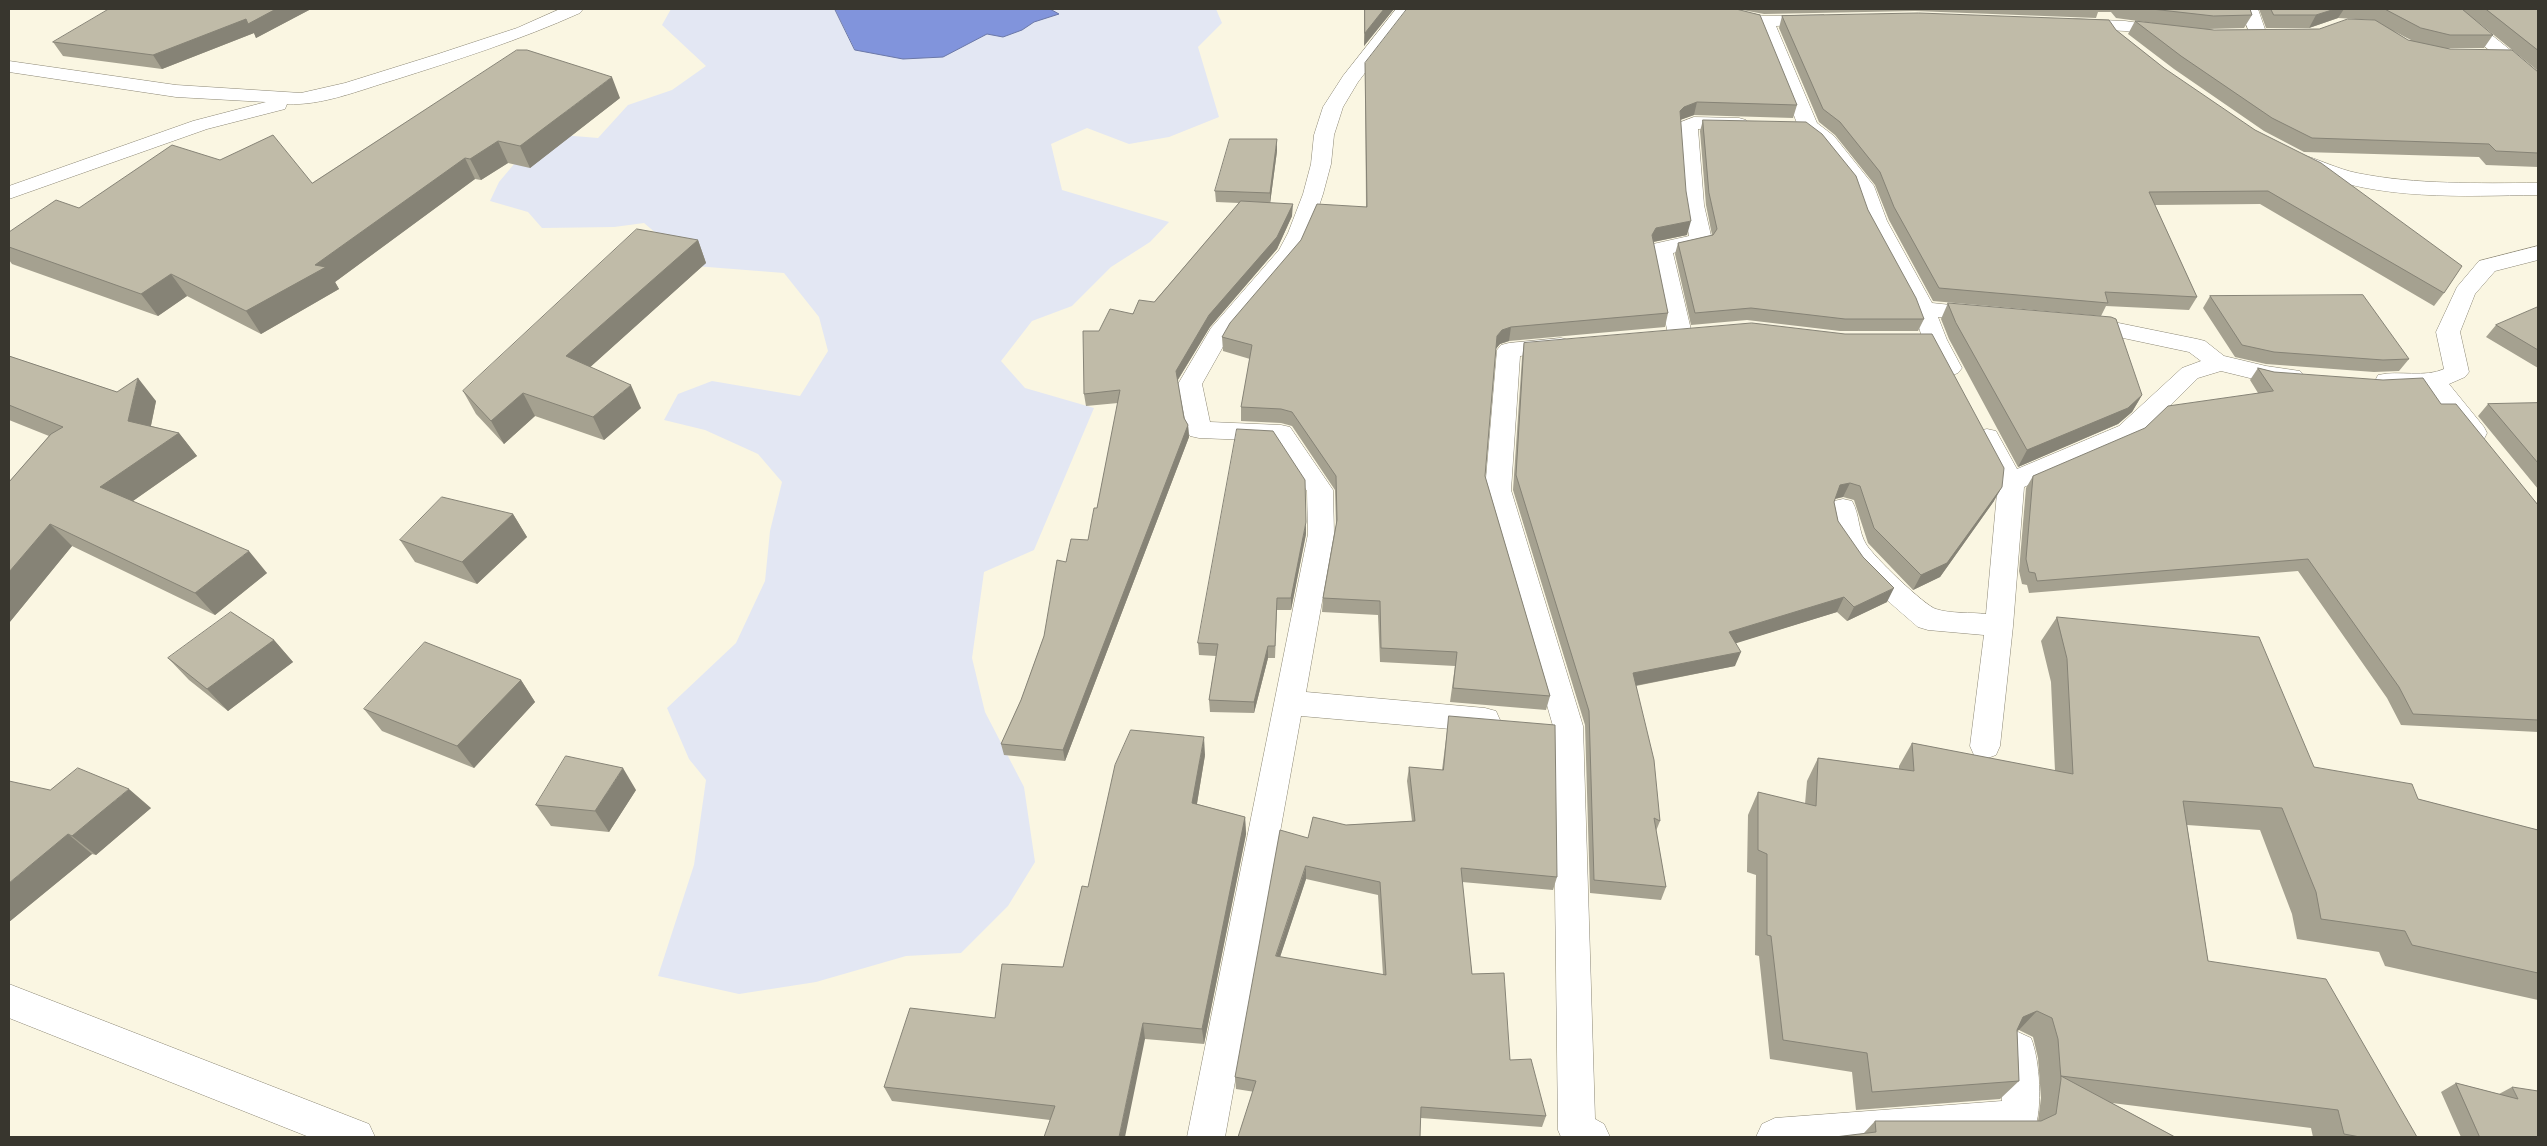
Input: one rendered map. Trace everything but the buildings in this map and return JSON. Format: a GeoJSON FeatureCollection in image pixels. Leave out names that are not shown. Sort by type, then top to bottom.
{"type":"FeatureCollection","features":[{"type":"Feature","properties":{"kind":"street"},"geometry":{"type":"LineString","coordinates":[[9,193],[200,125],[351,87],[523,32],[574,9]]}},
{"type":"Feature","properties":{"kind":"street"},"geometry":{"type":"LineString","coordinates":[[1206,1137],[1321,534],[1320,490],[1281,433],[1199,430],[1190,384],[1219,333],[1288,253],[1299,233],[1313,194],[1321,164],[1324,135],[1333,107],[1350,80],[1406,9]]}},
{"type":"Feature","properties":{"kind":"street"},"geometry":{"type":"LineString","coordinates":[[1711,9],[1746,19],[1764,21],[1833,18]]}},
{"type":"Feature","properties":{"kind":"street"},"geometry":{"type":"LineString","coordinates":[[2099,9],[2117,37],[2131,48]]}},
{"type":"Feature","properties":{"kind":"street"},"geometry":{"type":"LineString","coordinates":[[2249,9],[2258,35]]}},
{"type":"Feature","properties":{"kind":"street"},"geometry":{"type":"LineString","coordinates":[[2449,9],[2538,81]]}},
{"type":"Feature","properties":{"kind":"street"},"geometry":{"type":"LineString","coordinates":[[523,32],[530,10]]}},
{"type":"Feature","properties":{"kind":"street"},"geometry":{"type":"LineString","coordinates":[[1764,21],[1773,36],[1799,126],[1827,140],[1864,186],[1876,222],[1924,309],[1925,340],[1962,390]]}},
{"type":"Feature","properties":{"kind":"street"},"geometry":{"type":"LineString","coordinates":[[2061,24],[2110,25],[2187,34]]}},
{"type":"Feature","properties":{"kind":"street"},"geometry":{"type":"LineString","coordinates":[[2480,56],[2509,56]]}},
{"type":"Feature","properties":{"kind":"street"},"geometry":{"type":"LineString","coordinates":[[9,66],[176,91],[301,99]]}},
{"type":"Feature","properties":{"kind":"street"},"geometry":{"type":"LineString","coordinates":[[1680,334],[1661,249],[1701,240],[1694,205],[1688,126],[1694,123],[1761,125]]}},
{"type":"Feature","properties":{"kind":"street"},"geometry":{"type":"LineString","coordinates":[[2279,150],[2318,170],[2404,187],[2538,189]]}},
{"type":"Feature","properties":{"kind":"street"},"geometry":{"type":"LineString","coordinates":[[2364,381],[2434,380],[2452,376],[2457,372],[2448,332],[2465,292],[2487,266],[2536,256]]}},
{"type":"Feature","properties":{"kind":"street"},"geometry":{"type":"LineString","coordinates":[[1924,309],[2003,316]]}},
{"type":"Feature","properties":{"kind":"street"},"geometry":{"type":"LineString","coordinates":[[2062,322],[2102,325],[2196,346],[2216,362],[2266,374],[2318,378]]}},
{"type":"Feature","properties":{"kind":"street"},"geometry":{"type":"LineString","coordinates":[[1585,343],[1509,350],[1498,490],[1553,725],[1577,1130],[1591,1137]]}},
{"type":"Feature","properties":{"kind":"street"},"geometry":{"type":"LineString","coordinates":[[2011,482],[2128,432],[2190,373],[2212,366],[2216,362]]}},
{"type":"Feature","properties":{"kind":"street"},"geometry":{"type":"LineString","coordinates":[[2434,380],[2493,454]]}},
{"type":"Feature","properties":{"kind":"street"},"geometry":{"type":"LineString","coordinates":[[1975,415],[2011,482],[1985,746]]}},
{"type":"Feature","properties":{"kind":"street"},"geometry":{"type":"LineString","coordinates":[[1843,508],[1846,531],[1856,551],[1870,568],[1928,619],[1998,626]]}},
{"type":"Feature","properties":{"kind":"street"},"geometry":{"type":"LineString","coordinates":[[1290,703],[1508,722]]}},
{"type":"Feature","properties":{"kind":"street"},"geometry":{"type":"LineString","coordinates":[[9,1001],[356,1137]]}},
{"type":"Feature","properties":{"kind":"street"},"geometry":{"type":"LineString","coordinates":[[1775,1137],[2021,1118],[2018,1050]]}},
{"type":"Feature","properties":{"kind":"shaded area"},"geometry":{"type":"Polygon","coordinates":[[[671,9],[1216,9],[1222,23],[1198,47],[1219,117],[1169,137],[1129,144],[1087,128],[1051,144],[1062,190],[1169,222],[1150,242],[1111,267],[1072,306],[1032,321],[1001,361],[1025,388],[1094,408],[1034,550],[984,572],[972,658],[985,712],[1024,787],[1035,862],[1008,906],[961,953],[906,956],[816,982],[739,994],[658,976],[694,865],[706,780],[689,759],[667,708],[736,643],[765,581],[770,531],[782,482],[758,454],[705,430],[664,420],[678,394],[712,381],[800,396],[828,351],[819,317],[784,273],[695,266],[644,223],[614,227],[542,228],[528,212],[490,201],[499,182],[525,151],[562,135],[598,138],[628,105],[672,90],[706,66],[662,25],[671,9]]]}},
{"type":"Feature","properties":{"kind":"water"},"geometry":{"type":"Polygon","coordinates":[[[835,9],[1050,9],[1059,14],[1034,22],[1022,30],[1003,37],[987,34],[943,57],[903,59],[855,50],[835,9]]]}}]}
